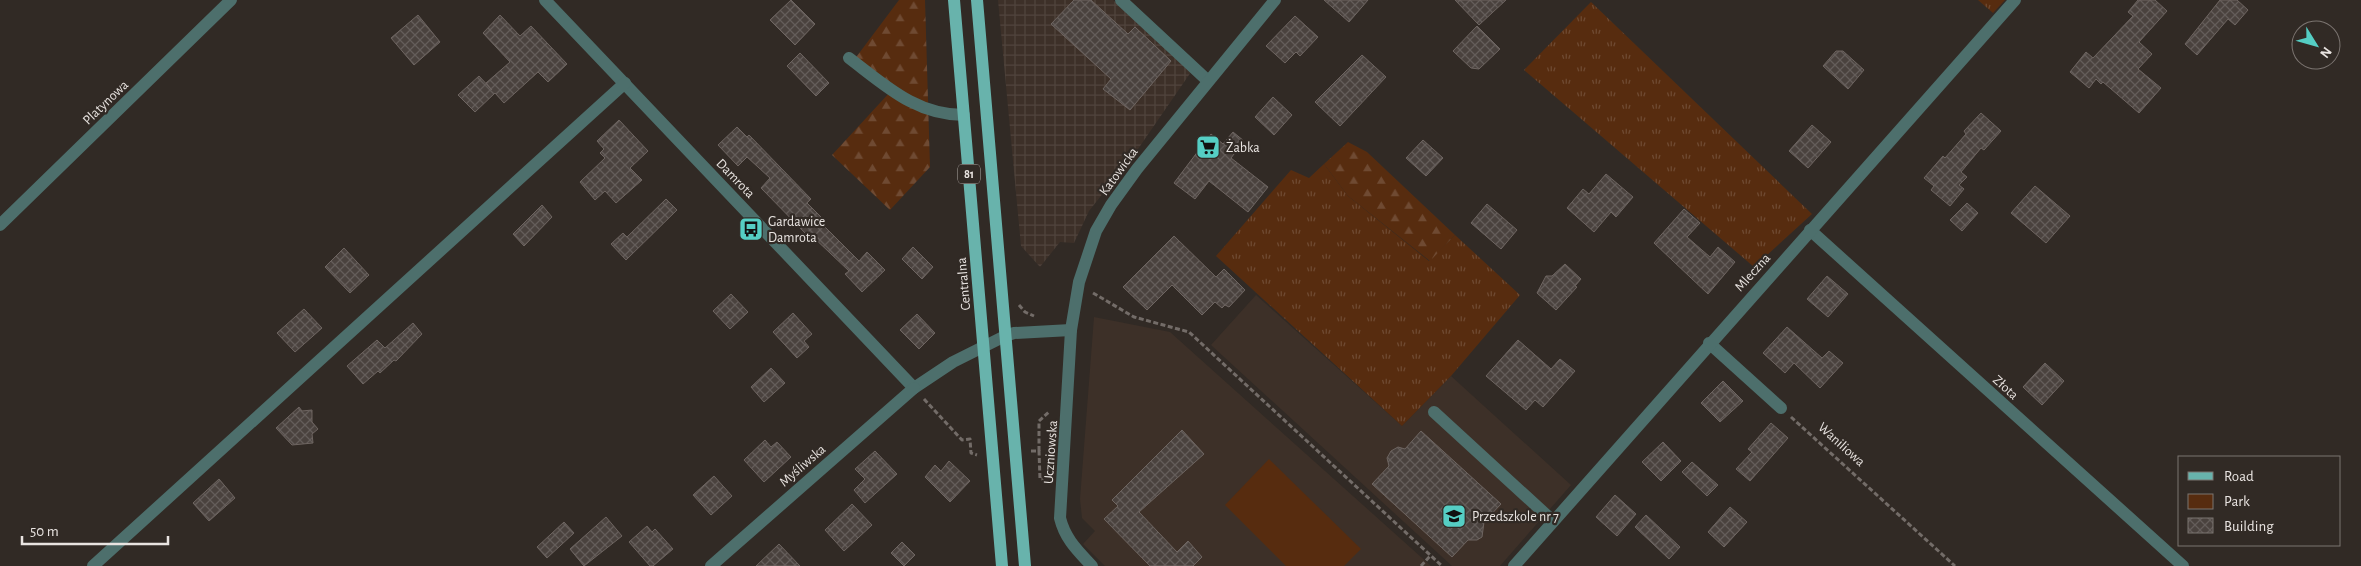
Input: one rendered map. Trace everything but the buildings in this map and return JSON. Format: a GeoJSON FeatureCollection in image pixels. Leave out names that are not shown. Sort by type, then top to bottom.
{"type":"FeatureCollection","features":[{"type":"Feature","properties":{"kind":"main road","name":"Centralna"},"geometry":{"type":"LineString","coordinates":[[954,0],[1002,566]]}},
{"type":"Feature","properties":{"kind":"main road","name":"81"},"geometry":{"type":"LineString","coordinates":[[977,0],[1025,566]]}},
{"type":"Feature","properties":{"kind":"street","name":"Platynowa"},"geometry":{"type":"LineString","coordinates":[[0,224],[231,0]]}},
{"type":"Feature","properties":{"kind":"street","name":"Damrota"},"geometry":{"type":"LineString","coordinates":[[545,0],[914,388]]}},
{"type":"Feature","properties":{"kind":"street"},"geometry":{"type":"LineString","coordinates":[[1121,0],[1208,80]]}},
{"type":"Feature","properties":{"kind":"street","name":"Katowicka"},"geometry":{"type":"LineString","coordinates":[[1071,330],[1079,282],[1096,231],[1111,205],[1137,169],[1208,80],[1275,0]]}},
{"type":"Feature","properties":{"kind":"street","name":"Mleczna"},"geometry":{"type":"LineString","coordinates":[[1514,566],[1709,343],[2015,0]]}},
{"type":"Feature","properties":{"kind":"street"},"geometry":{"type":"LineString","coordinates":[[849,58],[897,95],[921,108],[946,115],[964,115]]}},
{"type":"Feature","properties":{"kind":"street"},"geometry":{"type":"LineString","coordinates":[[93,566],[625,83]]}},
{"type":"Feature","properties":{"kind":"street","name":"Złota"},"geometry":{"type":"LineString","coordinates":[[1810,230],[2183,566]]}},
{"type":"Feature","properties":{"kind":"street"},"geometry":{"type":"LineString","coordinates":[[914,388],[953,362],[1005,336],[1014,333],[1071,330]]}},
{"type":"Feature","properties":{"kind":"street","name":"Uczniowska"},"geometry":{"type":"LineString","coordinates":[[1071,330],[1060,518],[1063,530],[1070,542],[1092,566]]}},
{"type":"Feature","properties":{"kind":"street"},"geometry":{"type":"LineString","coordinates":[[1709,343],[1781,408]]}},
{"type":"Feature","properties":{"kind":"street","name":"Myśliwska"},"geometry":{"type":"LineString","coordinates":[[711,566],[914,388]]}},
{"type":"Feature","properties":{"kind":"street"},"geometry":{"type":"LineString","coordinates":[[1434,412],[1553,521]]}},
{"type":"Feature","properties":{"kind":"path"},"geometry":{"type":"LineString","coordinates":[[1090,300],[1091,291],[1134,317],[1189,332],[1442,566]]}},
{"type":"Feature","properties":{"kind":"path"},"geometry":{"type":"LineString","coordinates":[[1018,300],[1025,312],[1038,316]]}},
{"type":"Feature","properties":{"kind":"path","name":"Waniliowa"},"geometry":{"type":"LineString","coordinates":[[1781,408],[1955,566]]}},
{"type":"Feature","properties":{"kind":"path"},"geometry":{"type":"LineString","coordinates":[[1421,566],[1431,555]]}},
{"type":"Feature","properties":{"kind":"shaded area"},"geometry":{"type":"Polygon","coordinates":[[[998,0],[1113,0],[1191,72],[1138,149],[1089,211],[1074,243],[1060,242],[1040,267],[1021,246],[998,0]]]}},
{"type":"Feature","properties":{"kind":"shaded area"},"geometry":{"type":"Polygon","coordinates":[[[1256,295],[1402,426],[1451,376],[1571,485],[1500,566],[1452,566],[1211,345],[1256,295]]]}},
{"type":"Feature","properties":{"kind":"shaded area"},"geometry":{"type":"Polygon","coordinates":[[[1094,317],[1170,332],[1431,566],[1105,566],[1083,544],[1095,531],[1082,518],[1080,499],[1094,317]]]}},
{"type":"Feature","properties":{"kind":"green space"},"geometry":{"type":"Polygon","coordinates":[[[899,0],[925,0],[930,167],[890,210],[832,155],[891,91],[854,60],[899,0]]]}},
{"type":"Feature","properties":{"kind":"green space"},"geometry":{"type":"Polygon","coordinates":[[[1978,0],[2005,0],[1993,13],[1978,0]]]}},
{"type":"Feature","properties":{"kind":"green space"},"geometry":{"type":"Polygon","coordinates":[[[1591,2],[1812,214],[1754,267],[1524,70],[1591,2]]]}},
{"type":"Feature","properties":{"kind":"green space"},"geometry":{"type":"Polygon","coordinates":[[[1348,142],[1367,152],[1455,235],[1430,261],[1348,196],[1324,164],[1348,142]]]}},
{"type":"Feature","properties":{"kind":"green space"},"geometry":{"type":"Polygon","coordinates":[[[1324,164],[1348,196],[1429,261],[1455,235],[1520,295],[1451,376],[1402,426],[1216,256],[1291,170],[1309,178],[1324,164]]]}},
{"type":"Feature","properties":{"kind":"green space"},"geometry":{"type":"Polygon","coordinates":[[[1269,459],[1361,549],[1344,566],[1286,566],[1225,505],[1269,459]]]}},
{"type":"Feature","properties":{"kind":"place","name":"Żabka"},"geometry":{"type":"Point","coordinates":[1208,147]}},
{"type":"Feature","properties":{"kind":"place","name":"Gardawice Damrota"},"geometry":{"type":"Point","coordinates":[751,229]}},
{"type":"Feature","properties":{"kind":"place","name":"Przedszkole nr 7"},"geometry":{"type":"Point","coordinates":[1454,516]}}]}
